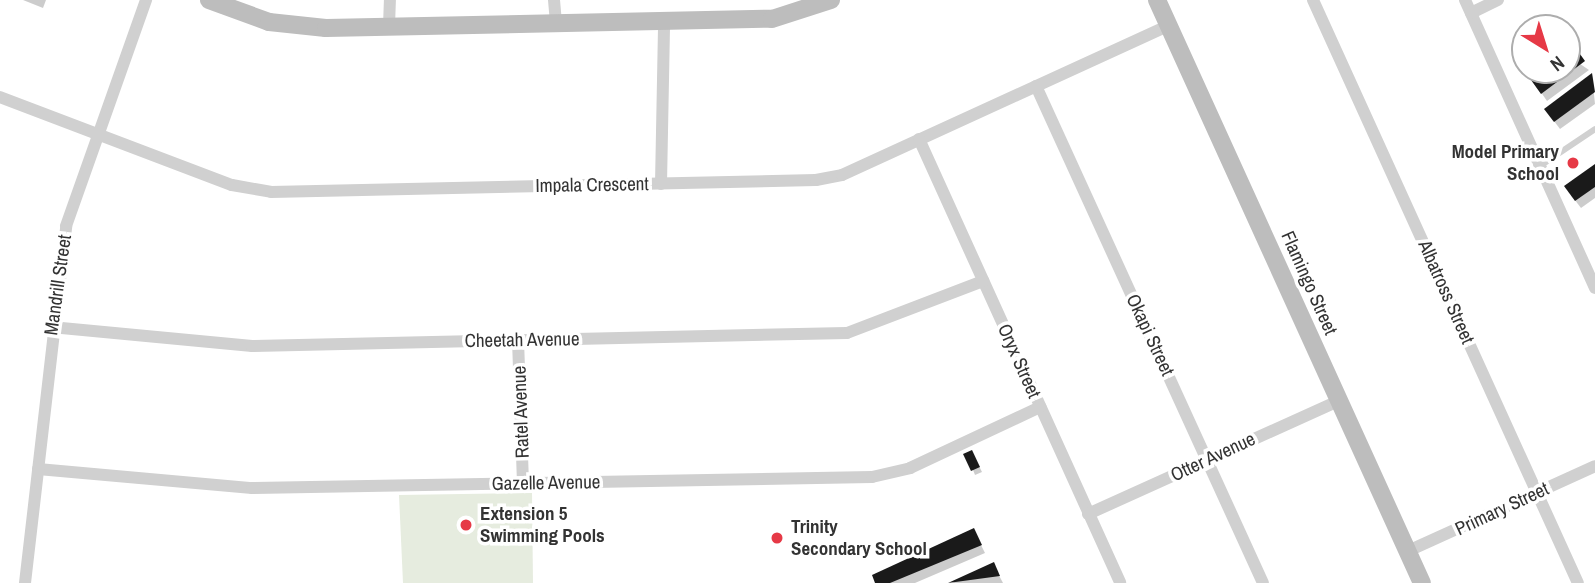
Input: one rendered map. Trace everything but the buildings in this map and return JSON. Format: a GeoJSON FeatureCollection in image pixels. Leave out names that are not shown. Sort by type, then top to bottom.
{"type":"FeatureCollection","features":[{"type":"Feature","properties":{"kind":"street","name":"Mandrill Street"},"geometry":{"type":"LineString","coordinates":[[25,583],[51,327],[66,226],[146,0]]}},
{"type":"Feature","properties":{"kind":"street"},"geometry":{"type":"LineString","coordinates":[[209,0],[294,27],[556,25],[664,21],[790,8],[831,0]]}},
{"type":"Feature","properties":{"kind":"street"},"geometry":{"type":"LineString","coordinates":[[389,26],[390,0]]}},
{"type":"Feature","properties":{"kind":"street"},"geometry":{"type":"LineString","coordinates":[[554,0],[556,25]]}},
{"type":"Feature","properties":{"kind":"street","name":"Flamingo Street"},"geometry":{"type":"LineString","coordinates":[[1157,0],[1422,583]]}},
{"type":"Feature","properties":{"kind":"street","name":"Albatross Street"},"geometry":{"type":"LineString","coordinates":[[1313,0],[1578,583]]}},
{"type":"Feature","properties":{"kind":"street"},"geometry":{"type":"LineString","coordinates":[[1465,0],[1595,288]]}},
{"type":"Feature","properties":{"kind":"street"},"geometry":{"type":"LineString","coordinates":[[1471,13],[1498,0]]}},
{"type":"Feature","properties":{"kind":"street"},"geometry":{"type":"LineString","coordinates":[[661,184],[664,21]]}},
{"type":"Feature","properties":{"kind":"street","name":"Impala Crescent"},"geometry":{"type":"LineString","coordinates":[[0,97],[232,185],[271,192],[829,178],[1168,26]]}},
{"type":"Feature","properties":{"kind":"street","name":"Okapi Street"},"geometry":{"type":"LineString","coordinates":[[1037,86],[1264,583]]}},
{"type":"Feature","properties":{"kind":"street","name":"Oryx Street"},"geometry":{"type":"LineString","coordinates":[[919,139],[1120,583]]}},
{"type":"Feature","properties":{"kind":"street","name":"Cheetah Avenue"},"geometry":{"type":"LineString","coordinates":[[51,327],[252,346],[847,333],[983,281]]}},
{"type":"Feature","properties":{"kind":"street","name":"Ratel Avenue"},"geometry":{"type":"LineString","coordinates":[[518,340],[523,483]]}},
{"type":"Feature","properties":{"kind":"street","name":"Otter Avenue"},"geometry":{"type":"LineString","coordinates":[[1087,514],[1340,400]]}},
{"type":"Feature","properties":{"kind":"street","name":"Gazelle Avenue"},"geometry":{"type":"LineString","coordinates":[[38,469],[252,488],[892,474],[1040,407]]}},
{"type":"Feature","properties":{"kind":"street","name":"Primary Street"},"geometry":{"type":"LineString","coordinates":[[1408,551],[1595,466]]}},
{"type":"Feature","properties":{"kind":"lane"},"geometry":{"type":"LineString","coordinates":[[1540,166],[1595,129]]}},
{"type":"Feature","properties":{"kind":"shaded area","name":"Extension 5 Swimming Pools"},"geometry":{"type":"Polygon","coordinates":[[[532,493],[533,583],[403,583],[399,495],[532,493]]]}},
{"type":"Feature","properties":{"kind":"place","name":"Model Primary School"},"geometry":{"type":"Point","coordinates":[1573,163]}},
{"type":"Feature","properties":{"kind":"place","name":"Extension 5 Swimming Pools"},"geometry":{"type":"Point","coordinates":[466,525]}},
{"type":"Feature","properties":{"kind":"place","name":"Trinity Secondary School"},"geometry":{"type":"Point","coordinates":[777,538]}}]}
